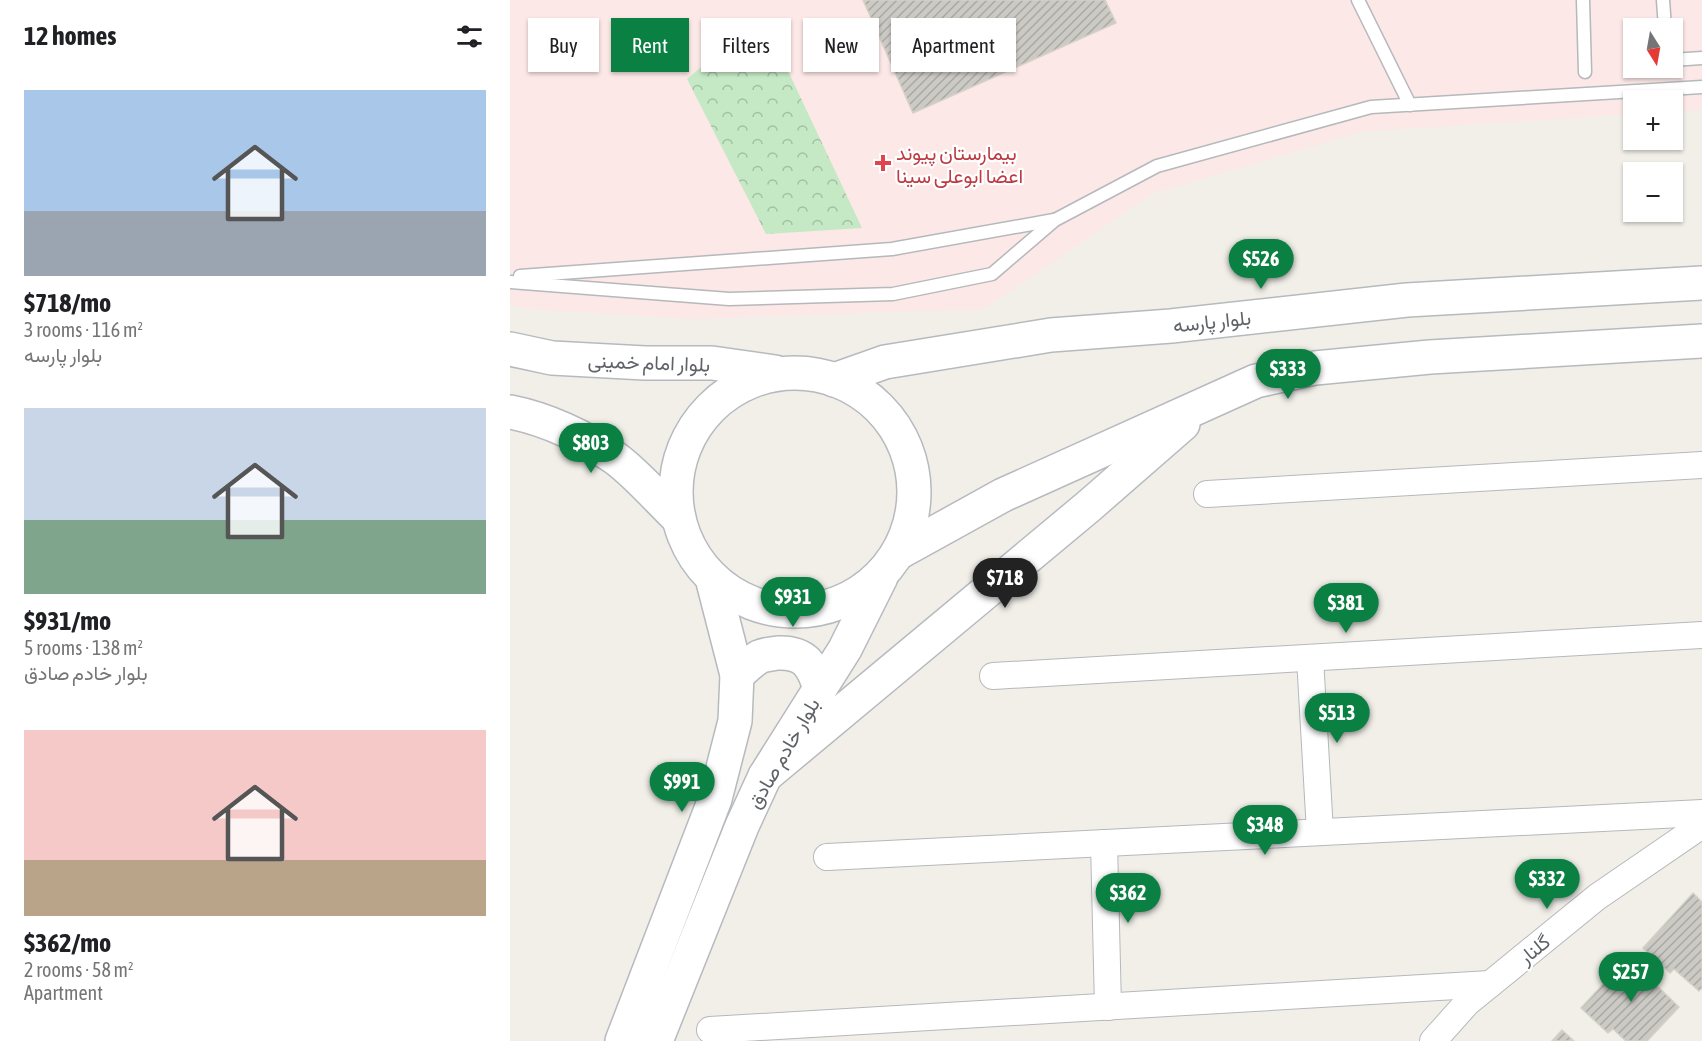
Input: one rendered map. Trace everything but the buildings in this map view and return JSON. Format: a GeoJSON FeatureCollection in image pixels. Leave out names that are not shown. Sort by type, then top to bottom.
{"type":"FeatureCollection","features":[{"type":"Feature","properties":{"kind":"main road","name":"بلوار پارسه"},"geometry":{"type":"LineString","coordinates":[[834,380],[885,362],[1051,335],[1171,326],[1407,300],[1702,283]]}},
{"type":"Feature","properties":{"kind":"main road"},"geometry":{"type":"LineString","coordinates":[[834,380],[812,375],[789,374],[766,377],[744,385],[724,397],[700,421],[683,451],[677,473],[676,496],[679,519],[686,541],[697,561],[712,578],[731,593],[752,604],[775,610],[799,611],[823,608],[845,600],[866,588],[891,563],[1003,495],[1256,381],[1315,368],[1430,357],[1702,341]]}},
{"type":"Feature","properties":{"kind":"main road","name":"بلوار امام خمینی"},"geometry":{"type":"LineString","coordinates":[[510,349],[552,358],[645,363],[712,363],[789,374]]}},
{"type":"Feature","properties":{"kind":"main road","name":"بلوار خادم صادق"},"geometry":{"type":"LineString","coordinates":[[656,1041],[742,826],[765,776],[845,649],[908,532],[914,509],[914,485],[910,462],[902,440],[890,419],[874,403],[855,389],[834,380]]}},
{"type":"Feature","properties":{"kind":"main road"},"geometry":{"type":"LineString","coordinates":[[765,776],[1089,506],[1210,401]]}},
{"type":"Feature","properties":{"kind":"main road"},"geometry":{"type":"LineString","coordinates":[[510,412],[530,416],[571,434],[616,459],[679,519]]}},
{"type":"Feature","properties":{"kind":"main road","name":"بلوار خادم صادق"},"geometry":{"type":"LineString","coordinates":[[622,1041],[715,799],[735,721],[737,675],[712,578]]}},
{"type":"Feature","properties":{"kind":"main road"},"geometry":{"type":"LineString","coordinates":[[737,675],[758,658],[768,654],[789,653],[804,658],[815,672],[820,689]]}},
{"type":"Feature","properties":{"kind":"street"},"geometry":{"type":"LineString","coordinates":[[1207,494],[1702,465]]}},
{"type":"Feature","properties":{"kind":"street"},"geometry":{"type":"LineString","coordinates":[[993,676],[1702,635]]}},
{"type":"Feature","properties":{"kind":"street"},"geometry":{"type":"LineString","coordinates":[[1310,658],[1320,832]]}},
{"type":"Feature","properties":{"kind":"street"},"geometry":{"type":"LineString","coordinates":[[827,857],[1702,813]]}},
{"type":"Feature","properties":{"kind":"street","name":"گلنار"},"geometry":{"type":"LineString","coordinates":[[1433,1041],[1467,1003],[1597,897],[1702,825]]}},
{"type":"Feature","properties":{"kind":"street"},"geometry":{"type":"LineString","coordinates":[[1104,843],[1108,1007]]}},
{"type":"Feature","properties":{"kind":"street"},"geometry":{"type":"LineString","coordinates":[[710,1030],[1490,984]]}},
{"type":"Feature","properties":{"kind":"lane"},"geometry":{"type":"LineString","coordinates":[[1358,0],[1410,105]]}},
{"type":"Feature","properties":{"kind":"lane"},"geometry":{"type":"LineString","coordinates":[[1583,0],[1585,72]]}},
{"type":"Feature","properties":{"kind":"lane"},"geometry":{"type":"LineString","coordinates":[[1663,0],[1664,18]]}},
{"type":"Feature","properties":{"kind":"lane"},"geometry":{"type":"LineString","coordinates":[[1683,59],[1702,58]]}},
{"type":"Feature","properties":{"kind":"lane"},"geometry":{"type":"LineString","coordinates":[[510,282],[729,298],[893,294],[992,274],[1055,220],[1157,166],[1371,107],[1702,87]]}},
{"type":"Feature","properties":{"kind":"lane"},"geometry":{"type":"LineString","coordinates":[[510,277],[892,249],[1055,220]]}},
{"type":"Feature","properties":{"kind":"shaded area","name":"بیمارستان پیوند اعضا ابوعلی سینا"},"geometry":{"type":"Polygon","coordinates":[[[510,0],[1702,0],[1702,110],[1683,111],[1683,90],[1623,90],[1623,115],[1361,132],[1152,194],[984,309],[691,319],[530,309],[510,305],[510,0]]]}},
{"type":"Feature","properties":{"kind":"green space"},"geometry":{"type":"Polygon","coordinates":[[[701,67],[701,72],[788,72],[862,228],[766,234],[687,79],[701,67]]]}},
{"type":"Feature","properties":{"kind":"place","name":"بیمارستان پیوند اعضا ابوعلی سینا"},"geometry":{"type":"Point","coordinates":[883,163]}}]}
